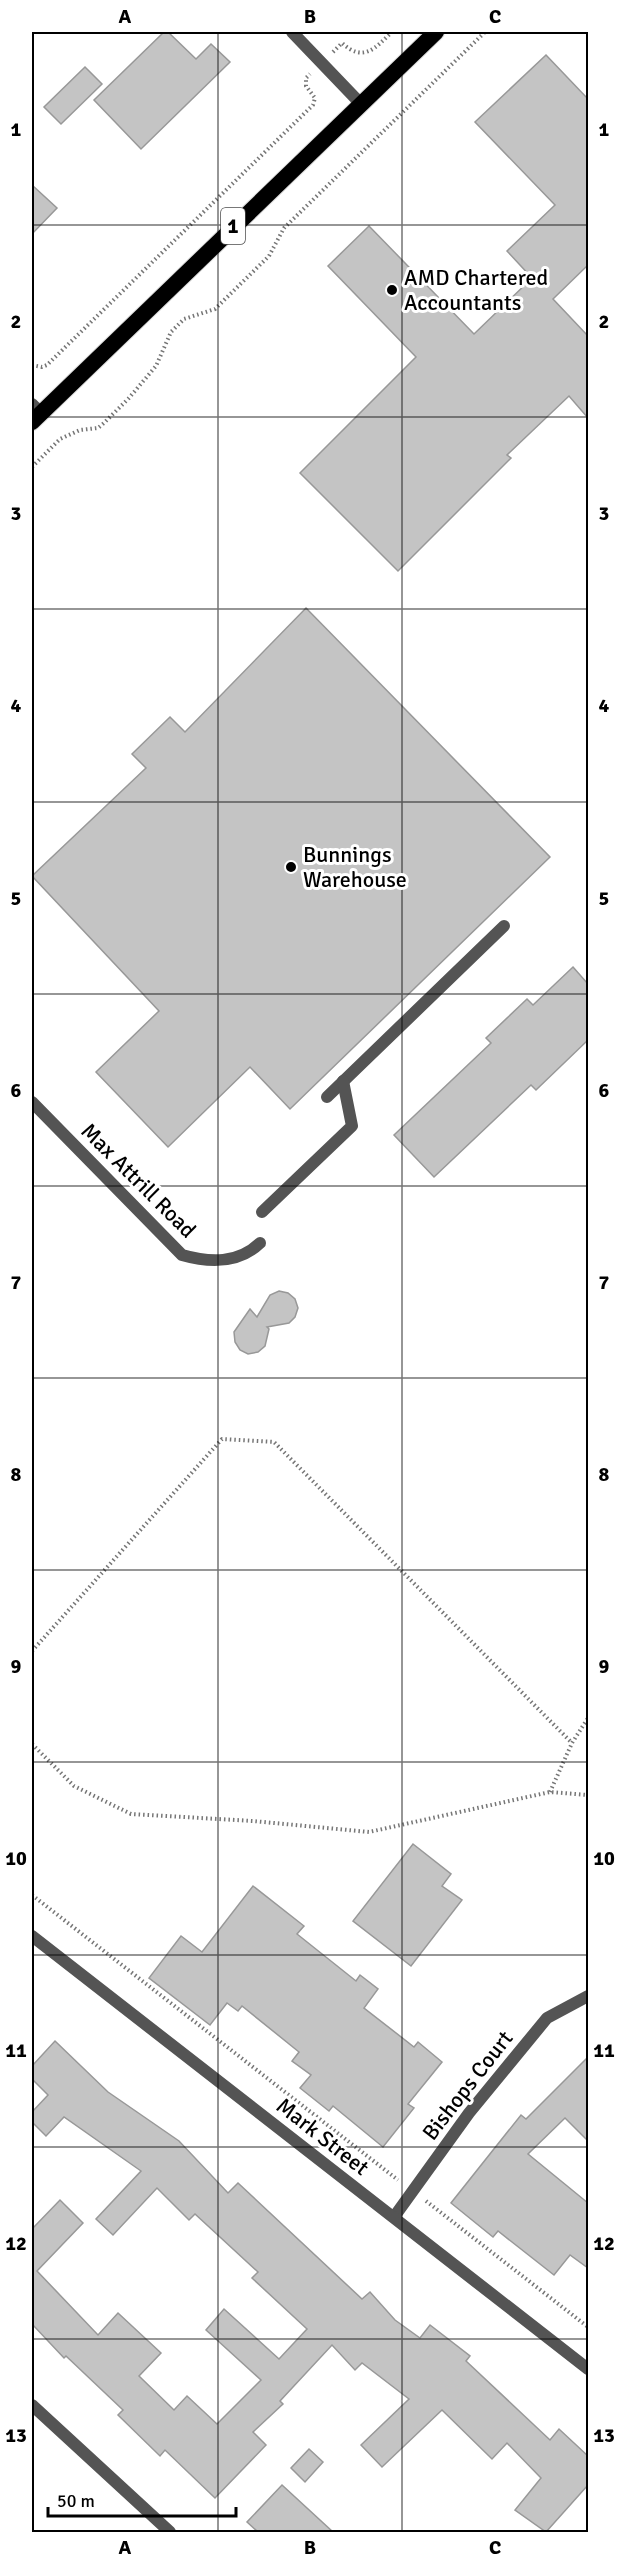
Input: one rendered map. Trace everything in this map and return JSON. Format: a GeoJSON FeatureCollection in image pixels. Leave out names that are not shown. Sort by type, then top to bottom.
{"type":"FeatureCollection","features":[{"type":"Feature","properties":{"kind":"highway","name":"1"},"geometry":{"type":"LineString","coordinates":[[35,413],[436,32]]}},
{"type":"Feature","properties":{"kind":"street"},"geometry":{"type":"LineString","coordinates":[[292,32],[360,102]]}},
{"type":"Feature","properties":{"kind":"street"},"geometry":{"type":"LineString","coordinates":[[327,1097],[504,926]]}},
{"type":"Feature","properties":{"kind":"street"},"geometry":{"type":"LineString","coordinates":[[262,1212],[352,1126],[343,1081]]}},
{"type":"Feature","properties":{"kind":"street","name":"Max Attrill Road"},"geometry":{"type":"LineString","coordinates":[[32,1102],[182,1255],[197,1260],[219,1261],[240,1257],[262,1241]]}},
{"type":"Feature","properties":{"kind":"street","name":"Mark Street"},"geometry":{"type":"LineString","coordinates":[[32,1936],[588,2369]]}},
{"type":"Feature","properties":{"kind":"street","name":"Bishops Court"},"geometry":{"type":"LineString","coordinates":[[394,2217],[469,2113],[547,2018],[588,1996]]}},
{"type":"Feature","properties":{"kind":"street"},"geometry":{"type":"LineString","coordinates":[[32,2405],[170,2532]]}},
{"type":"Feature","properties":{"kind":"path"},"geometry":{"type":"LineString","coordinates":[[342,43],[351,51],[360,53],[370,51],[392,32]]}},
{"type":"Feature","properties":{"kind":"path"},"geometry":{"type":"LineString","coordinates":[[32,466],[60,439],[80,430],[98,428],[104,423],[156,366],[171,332],[184,319],[215,309],[269,256],[284,228],[485,32]]}},
{"type":"Feature","properties":{"kind":"path"},"geometry":{"type":"LineString","coordinates":[[32,365],[47,365],[313,105],[315,98],[306,86],[306,78]]}},
{"type":"Feature","properties":{"kind":"path"},"geometry":{"type":"LineString","coordinates":[[32,1652],[222,1439],[274,1442],[572,1743]]}},
{"type":"Feature","properties":{"kind":"path"},"geometry":{"type":"LineString","coordinates":[[550,1792],[572,1743],[588,1718]]}},
{"type":"Feature","properties":{"kind":"path"},"geometry":{"type":"LineString","coordinates":[[32,1744],[74,1786],[131,1814],[253,1821],[369,1832],[550,1792],[588,1795]]}},
{"type":"Feature","properties":{"kind":"path"},"geometry":{"type":"LineString","coordinates":[[32,1895],[388,2172]]}},
{"type":"Feature","properties":{"kind":"path"},"geometry":{"type":"LineString","coordinates":[[434,2207],[588,2327]]}},
{"type":"Feature","properties":{"kind":"building"},"geometry":{"type":"Polygon","coordinates":[[[164,32],[168,32],[196,59],[211,44],[230,62],[141,149],[94,100],[164,32]]]}},
{"type":"Feature","properties":{"kind":"building"},"geometry":{"type":"Polygon","coordinates":[[[546,55],[588,99],[588,265],[553,299],[588,336],[588,418],[569,396],[507,455],[511,458],[398,571],[300,473],[416,357],[328,266],[369,226],[474,334],[532,278],[507,251],[555,205],[475,122],[546,55]]]}},
{"type":"Feature","properties":{"kind":"building"},"geometry":{"type":"Polygon","coordinates":[[[85,67],[102,84],[61,124],[44,107],[85,67]]]}},
{"type":"Feature","properties":{"kind":"building"},"geometry":{"type":"Polygon","coordinates":[[[32,185],[57,208],[32,234],[32,185]]]}},
{"type":"Feature","properties":{"kind":"building","name":"Bunnings Warehouse"},"geometry":{"type":"Polygon","coordinates":[[[306,608],[550,857],[290,1109],[250,1067],[168,1147],[96,1072],[159,1011],[32,876],[146,768],[132,754],[170,717],[185,732],[306,608]]]}},
{"type":"Feature","properties":{"kind":"building"},"geometry":{"type":"Polygon","coordinates":[[[573,967],[588,984],[588,1040],[536,1090],[531,1085],[434,1177],[394,1135],[491,1043],[486,1038],[527,999],[533,1005],[573,967]]]}},
{"type":"Feature","properties":{"kind":"building"},"geometry":{"type":"Polygon","coordinates":[[[279,1291],[288,1293],[295,1299],[298,1308],[295,1317],[289,1323],[267,1327],[269,1329],[265,1346],[258,1352],[248,1354],[240,1350],[235,1342],[234,1332],[250,1309],[257,1317],[270,1295],[279,1291]]]}},
{"type":"Feature","properties":{"kind":"building"},"geometry":{"type":"Polygon","coordinates":[[[413,1844],[451,1874],[442,1886],[462,1900],[411,1966],[353,1921],[413,1844]]]}},
{"type":"Feature","properties":{"kind":"building"},"geometry":{"type":"Polygon","coordinates":[[[253,1886],[304,1926],[297,1934],[356,1981],[360,1975],[378,1989],[364,2008],[414,2047],[418,2042],[442,2062],[408,2104],[414,2108],[383,2147],[333,2106],[329,2111],[300,2088],[311,2075],[292,2061],[299,2052],[242,2006],[238,2011],[227,2003],[210,2025],[149,1978],[181,1936],[202,1952],[253,1886]]]}},
{"type":"Feature","properties":{"kind":"building"},"geometry":{"type":"Polygon","coordinates":[[[55,2041],[108,2092],[179,2141],[228,2193],[238,2183],[362,2299],[370,2292],[395,2320],[420,2338],[430,2325],[470,2356],[466,2361],[550,2440],[559,2429],[588,2456],[588,2485],[546,2532],[515,2510],[541,2478],[507,2443],[492,2459],[442,2410],[382,2467],[361,2445],[409,2399],[362,2363],[355,2370],[332,2345],[280,2401],[283,2404],[253,2432],[266,2445],[215,2498],[165,2450],[160,2456],[118,2415],[123,2410],[66,2356],[64,2358],[32,2324],[32,2229],[60,2200],[83,2223],[37,2271],[98,2335],[118,2313],[161,2353],[139,2376],[174,2410],[187,2396],[217,2424],[261,2380],[206,2330],[224,2309],[279,2359],[307,2329],[252,2278],[258,2272],[195,2214],[189,2220],[157,2188],[113,2235],[96,2219],[141,2171],[64,2117],[46,2136],[32,2122],[32,2112],[48,2095],[32,2079],[32,2066],[55,2041]]]}},
{"type":"Feature","properties":{"kind":"building"},"geometry":{"type":"Polygon","coordinates":[[[588,2057],[588,2141],[565,2118],[528,2154],[588,2203],[588,2268],[570,2255],[554,2275],[498,2231],[493,2237],[451,2203],[521,2115],[526,2119],[588,2057]]]}},
{"type":"Feature","properties":{"kind":"building"},"geometry":{"type":"Polygon","coordinates":[[[309,2449],[323,2462],[305,2482],[291,2468],[309,2449]]]}},
{"type":"Feature","properties":{"kind":"building"},"geometry":{"type":"Polygon","coordinates":[[[282,2485],[333,2532],[258,2532],[247,2522],[282,2485]]]}},
{"type":"Feature","properties":{"kind":"place","name":"AMD Chartered Accountants"},"geometry":{"type":"Point","coordinates":[392,290]}},
{"type":"Feature","properties":{"kind":"place","name":"Bunnings Warehouse"},"geometry":{"type":"Point","coordinates":[291,867]}}]}
